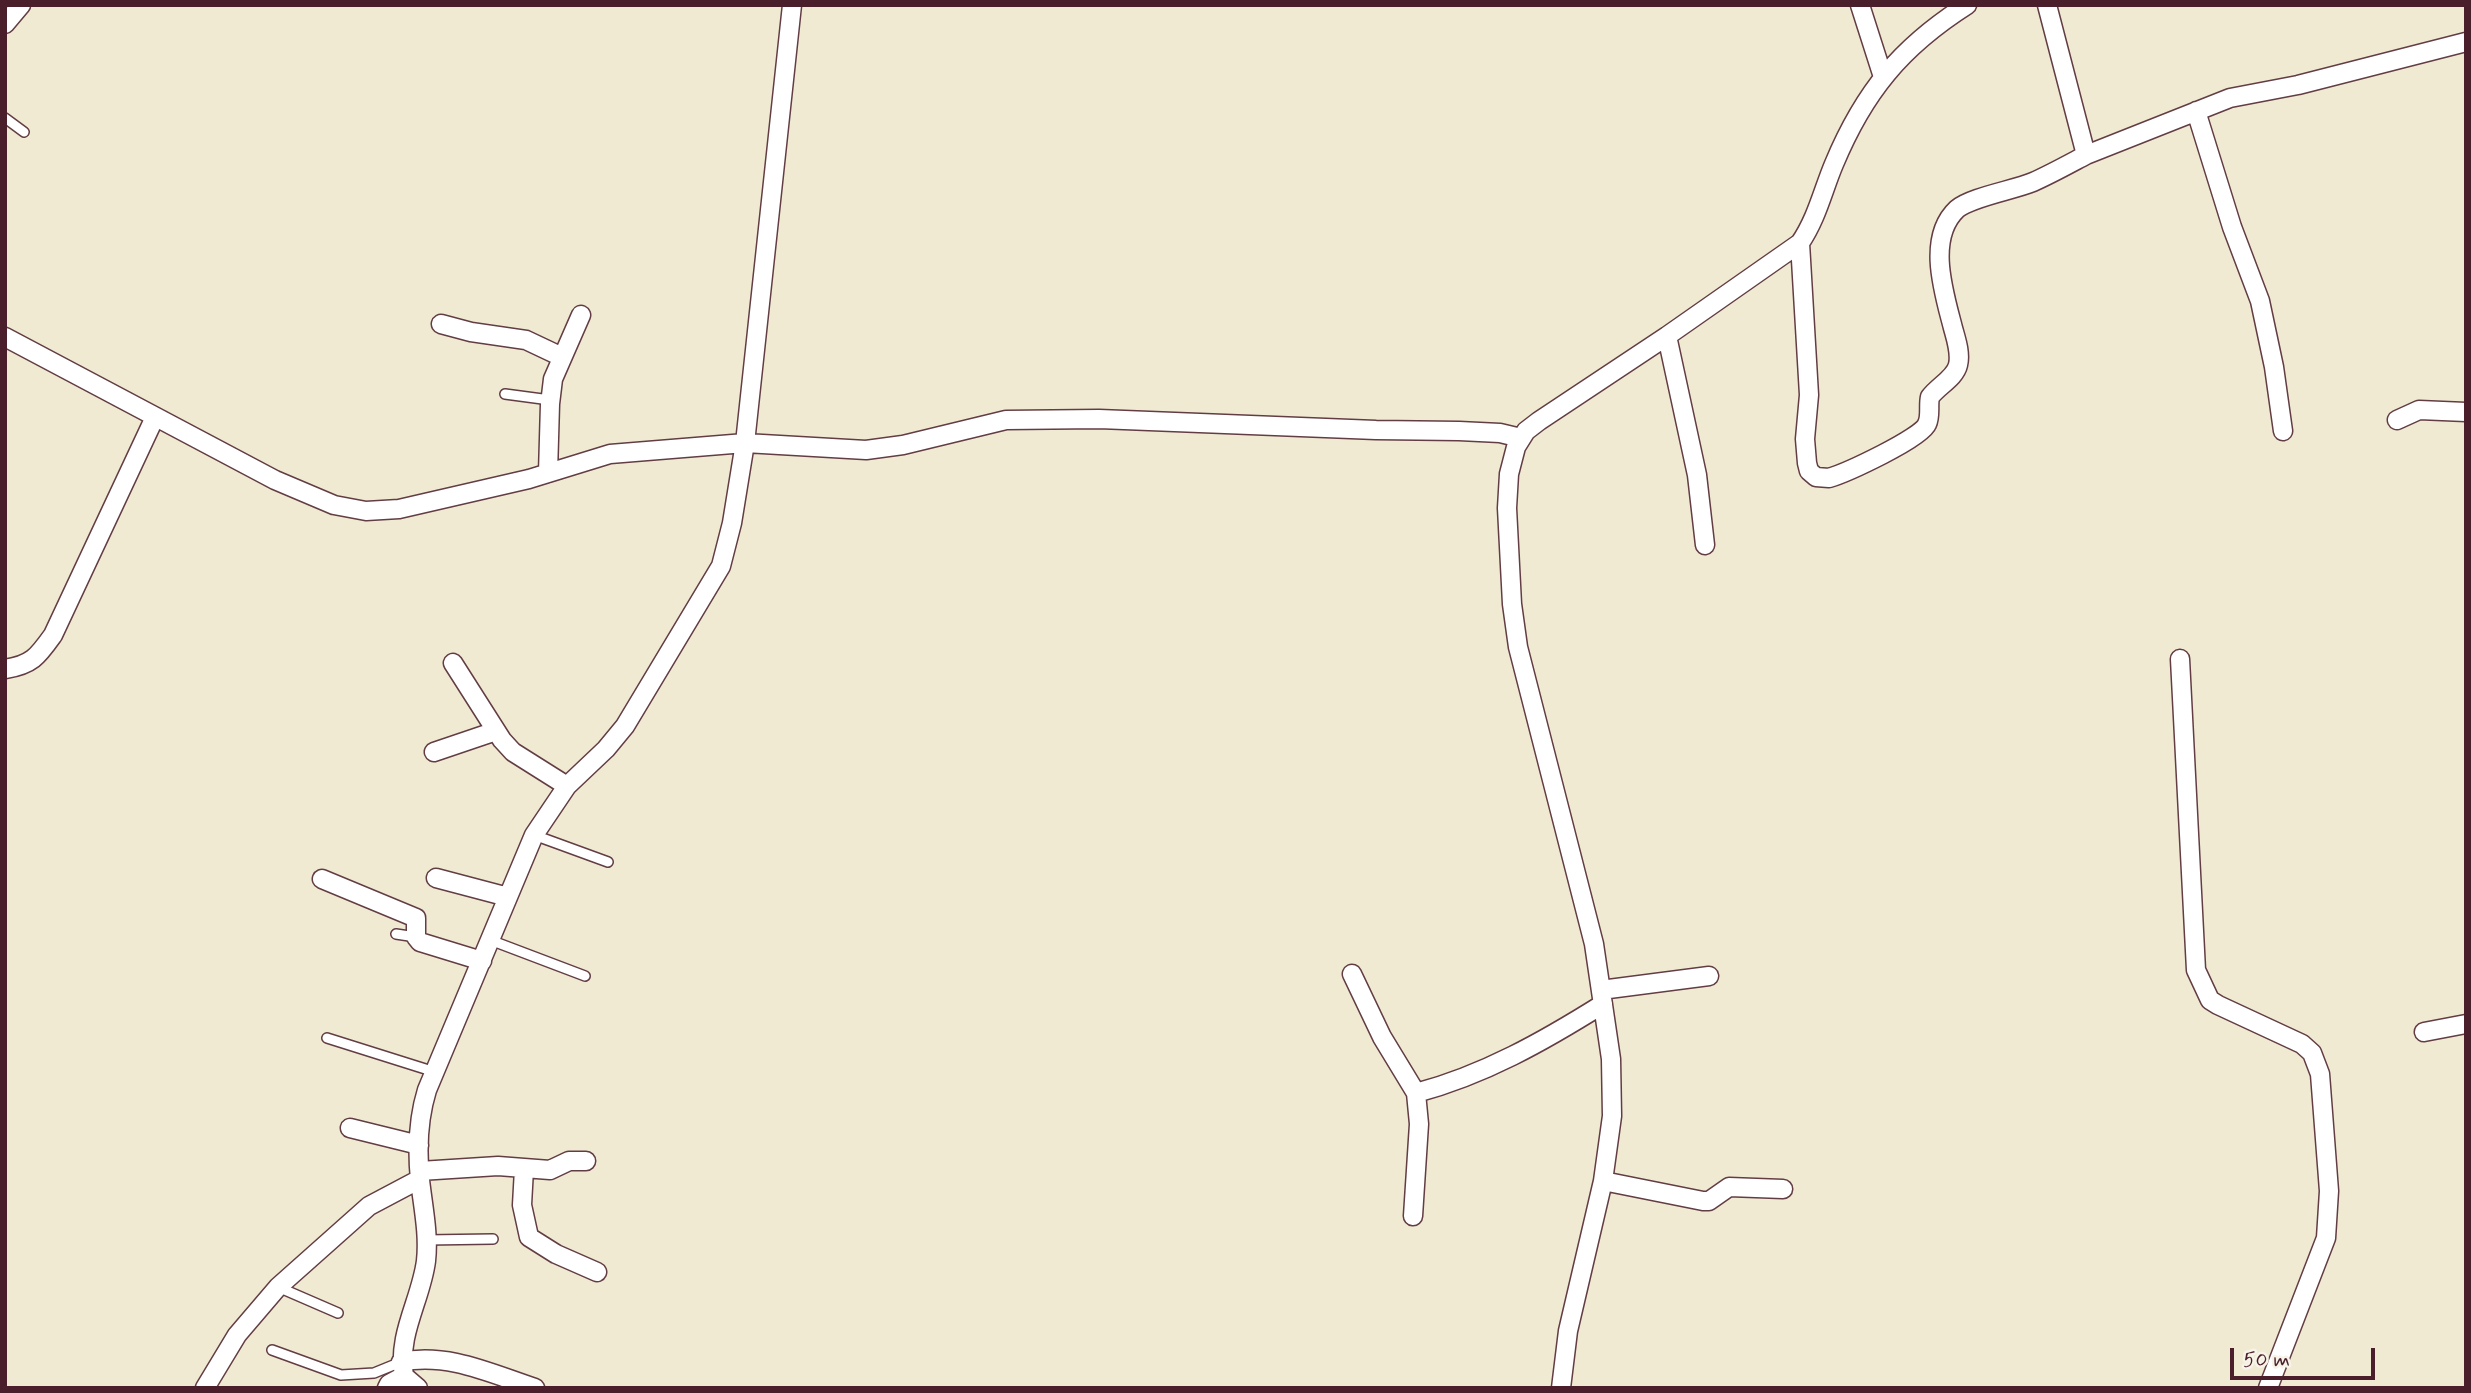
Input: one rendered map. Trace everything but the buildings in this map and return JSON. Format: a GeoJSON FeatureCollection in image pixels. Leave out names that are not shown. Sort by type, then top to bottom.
{"type":"FeatureCollection","features":[{"type":"Feature","properties":{"kind":"street"},"geometry":{"type":"LineString","coordinates":[[5,24],[21,5]]}},
{"type":"Feature","properties":{"kind":"street"},"geometry":{"type":"LineString","coordinates":[[418,1388],[403,1369],[406,1328],[426,1258],[420,1175],[421,1109],[534,835],[567,786],[606,749],[625,726],[721,566],[733,523],[745,443],[792,5]]}},
{"type":"Feature","properties":{"kind":"street"},"geometry":{"type":"LineString","coordinates":[[1860,5],[1883,76]]}},
{"type":"Feature","properties":{"kind":"street"},"geometry":{"type":"LineString","coordinates":[[1561,1388],[1568,1331],[1603,1181],[1612,1116],[1611,1059],[1594,944],[1518,647],[1511,593],[1507,508],[1512,460],[1521,438],[1539,421],[1800,243],[1813,220],[1846,136],[1863,103],[1883,76],[1927,33],[1967,5]]}},
{"type":"Feature","properties":{"kind":"street"},"geometry":{"type":"LineString","coordinates":[[2047,5],[2086,155]]}},
{"type":"Feature","properties":{"kind":"street"},"geometry":{"type":"LineString","coordinates":[[1800,243],[1810,395],[1805,439],[1807,463],[1816,477],[1829,478],[1907,442],[1922,431],[1928,423],[1930,397],[1956,370],[1959,351],[1943,290],[1941,242],[1946,226],[1956,210],[1967,202],[2034,181],[2086,155],[2230,98],[2298,85],[2466,43]]}},
{"type":"Feature","properties":{"kind":"street"},"geometry":{"type":"LineString","coordinates":[[2196,111],[2232,227],[2260,301],[2274,367],[2283,431]]}},
{"type":"Feature","properties":{"kind":"street"},"geometry":{"type":"LineString","coordinates":[[548,473],[553,379],[581,315]]}},
{"type":"Feature","properties":{"kind":"street"},"geometry":{"type":"LineString","coordinates":[[441,324],[471,332],[526,340],[562,357]]}},
{"type":"Feature","properties":{"kind":"street"},"geometry":{"type":"LineString","coordinates":[[1667,336],[1697,475],[1705,545]]}},
{"type":"Feature","properties":{"kind":"street"},"geometry":{"type":"LineString","coordinates":[[5,338],[275,480],[334,505],[366,511],[399,509],[548,473],[610,454],[745,443],[866,450],[903,445],[1006,419],[1085,419],[1490,432],[1521,438]]}},
{"type":"Feature","properties":{"kind":"street"},"geometry":{"type":"LineString","coordinates":[[2397,419],[2419,410],[2466,412]]}},
{"type":"Feature","properties":{"kind":"street"},"geometry":{"type":"LineString","coordinates":[[5,669],[23,666],[36,657],[53,635],[155,417]]}},
{"type":"Feature","properties":{"kind":"street"},"geometry":{"type":"LineString","coordinates":[[2180,659],[2196,970],[2210,1000],[2302,1044],[2312,1053],[2320,1074],[2329,1191],[2326,1238],[2268,1388]]}},
{"type":"Feature","properties":{"kind":"street"},"geometry":{"type":"LineString","coordinates":[[453,663],[496,731],[513,752],[567,786]]}},
{"type":"Feature","properties":{"kind":"street"},"geometry":{"type":"LineString","coordinates":[[434,752],[496,731]]}},
{"type":"Feature","properties":{"kind":"street"},"geometry":{"type":"LineString","coordinates":[[436,878],[508,897]]}},
{"type":"Feature","properties":{"kind":"street"},"geometry":{"type":"LineString","coordinates":[[322,879],[416,918],[416,937],[420,942],[482,961]]}},
{"type":"Feature","properties":{"kind":"street"},"geometry":{"type":"LineString","coordinates":[[1352,974],[1382,1037],[1416,1093],[1419,1124],[1413,1216]]}},
{"type":"Feature","properties":{"kind":"street"},"geometry":{"type":"LineString","coordinates":[[1416,1093],[1449,1085],[1493,1066],[1556,1033],[1602,997],[1709,976]]}},
{"type":"Feature","properties":{"kind":"street"},"geometry":{"type":"LineString","coordinates":[[2424,1032],[2466,1024]]}},
{"type":"Feature","properties":{"kind":"street"},"geometry":{"type":"LineString","coordinates":[[351,1128],[419,1145]]}},
{"type":"Feature","properties":{"kind":"street"},"geometry":{"type":"LineString","coordinates":[[205,1388],[237,1335],[278,1287],[369,1206],[420,1175],[498,1166],[550,1170],[569,1161],[586,1161]]}},
{"type":"Feature","properties":{"kind":"street"},"geometry":{"type":"LineString","coordinates":[[524,1169],[522,1205],[529,1237],[555,1254],[597,1272]]}},
{"type":"Feature","properties":{"kind":"street"},"geometry":{"type":"LineString","coordinates":[[1603,1181],[1627,1188],[1703,1201],[1709,1201],[1729,1187],[1783,1189]]}},
{"type":"Feature","properties":{"kind":"street"},"geometry":{"type":"LineString","coordinates":[[387,1388],[403,1369],[421,1358],[448,1361],[535,1388]]}},
{"type":"Feature","properties":{"kind":"lane"},"geometry":{"type":"LineString","coordinates":[[5,118],[24,132]]}},
{"type":"Feature","properties":{"kind":"lane"},"geometry":{"type":"LineString","coordinates":[[505,394],[550,400]]}},
{"type":"Feature","properties":{"kind":"lane"},"geometry":{"type":"LineString","coordinates":[[534,835],[608,862]]}},
{"type":"Feature","properties":{"kind":"lane"},"geometry":{"type":"LineString","coordinates":[[396,934],[416,937]]}},
{"type":"Feature","properties":{"kind":"lane"},"geometry":{"type":"LineString","coordinates":[[490,940],[584,976]]}},
{"type":"Feature","properties":{"kind":"lane"},"geometry":{"type":"LineString","coordinates":[[327,1038],[435,1072]]}},
{"type":"Feature","properties":{"kind":"lane"},"geometry":{"type":"LineString","coordinates":[[426,1240],[493,1239]]}},
{"type":"Feature","properties":{"kind":"lane"},"geometry":{"type":"LineString","coordinates":[[278,1287],[338,1313]]}},
{"type":"Feature","properties":{"kind":"lane"},"geometry":{"type":"LineString","coordinates":[[272,1350],[341,1375],[403,1369]]}}]}
